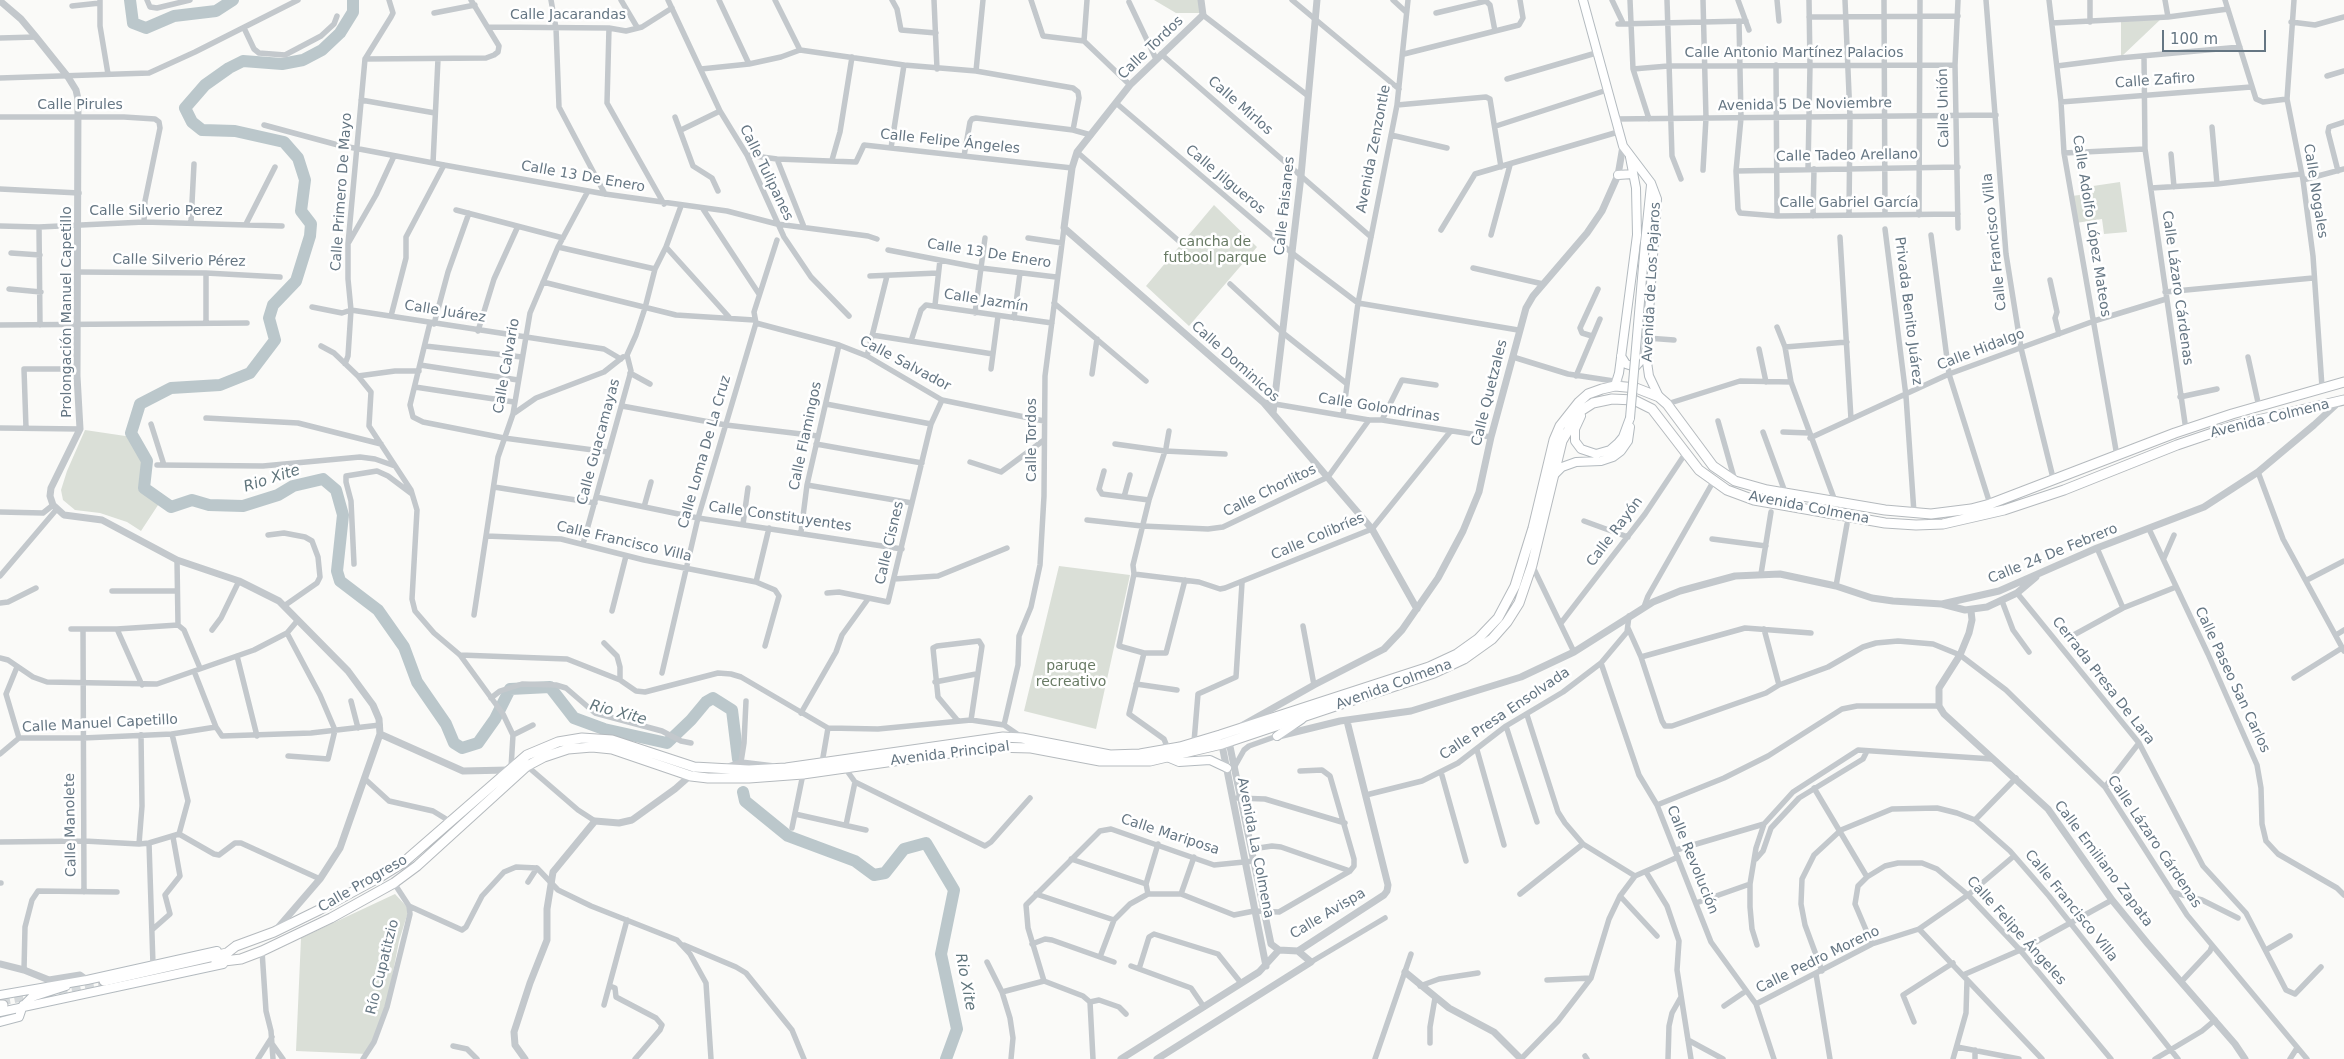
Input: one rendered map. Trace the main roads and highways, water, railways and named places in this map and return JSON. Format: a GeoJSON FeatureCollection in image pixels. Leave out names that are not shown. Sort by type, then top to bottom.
{"type":"FeatureCollection","features":[{"type":"Feature","properties":{"kind":"main road","name":"Avenida de Los Pajaros"},"geometry":{"type":"LineString","coordinates":[[1583,0],[1623,146],[1651,183],[1657,198],[1658,210],[1646,355],[1649,376],[1659,397]]}},
{"type":"Feature","properties":{"kind":"main road"},"geometry":{"type":"LineString","coordinates":[[1629,156],[1646,225]]}},
{"type":"Feature","properties":{"kind":"main road"},"geometry":{"type":"LineString","coordinates":[[1618,175],[1632,174]]}},
{"type":"Feature","properties":{"kind":"main road"},"geometry":{"type":"LineString","coordinates":[[1552,476],[1562,467],[1576,462],[1601,461],[1613,457],[1621,451],[1628,441],[1651,183]]}},
{"type":"Feature","properties":{"kind":"main road"},"geometry":{"type":"LineString","coordinates":[[1616,384],[1637,235],[1636,188]]}},
{"type":"Feature","properties":{"kind":"main road"},"geometry":{"type":"LineString","coordinates":[[1620,356],[1626,364],[1635,367],[1646,355]]}},
{"type":"Feature","properties":{"kind":"main road","name":"Avenida Colmena"},"geometry":{"type":"LineString","coordinates":[[1228,737],[1429,667],[1457,654],[1478,639],[1498,618],[1515,586],[1533,528],[1554,440],[1560,426],[1572,410],[1588,394],[1616,384],[1636,388],[1659,397],[1667,404],[1713,466],[1735,481],[1767,490],[1835,501],[1914,513],[1942,514],[1971,510],[1990,504],[2053,478],[2186,430],[2322,387],[2344,382]]}},
{"type":"Feature","properties":{"kind":"main road","name":"Avenida Colmena"},"geometry":{"type":"LineString","coordinates":[[1228,737],[1304,718],[1434,673],[1464,659],[1492,639],[1507,622],[1519,603],[1532,565],[1562,441],[1579,412],[1593,403],[1612,398],[1634,400],[1652,408],[1685,454],[1713,482],[1727,490],[1754,500],[1885,523],[1916,525],[1943,524],[2004,510],[2064,490],[2177,445],[2236,425],[2342,400]]}},
{"type":"Feature","properties":{"kind":"main road"},"geometry":{"type":"LineString","coordinates":[[1593,403],[1577,422],[1575,441],[1581,449],[1587,452],[1602,453],[1618,443],[1630,418]]}},
{"type":"Feature","properties":{"kind":"main road"},"geometry":{"type":"LineString","coordinates":[[1277,736],[1304,718]]}},
{"type":"Feature","properties":{"kind":"main road","name":"Avenida Principal"},"geometry":{"type":"LineString","coordinates":[[694,767],[719,769],[786,768],[980,740],[1022,738],[1110,754],[1168,753],[1194,742],[1228,737]]}},
{"type":"Feature","properties":{"kind":"main road","name":"Avenida Principal"},"geometry":{"type":"LineString","coordinates":[[690,776],[749,778],[803,774],[992,746],[1012,746],[1100,761],[1142,761],[1228,737]]}},
{"type":"Feature","properties":{"kind":"main road","name":"Calle Progreso"},"geometry":{"type":"LineString","coordinates":[[1,1003],[10,993],[87,980],[236,946],[274,932],[380,877],[404,862],[510,769],[540,748],[558,742],[582,738],[599,738],[624,743],[694,767]]}},
{"type":"Feature","properties":{"kind":"main road","name":"Calle Progreso"},"geometry":{"type":"LineString","coordinates":[[104,985],[226,960],[241,959],[331,918],[394,883],[424,860],[527,766],[556,752],[580,747],[601,747],[624,752],[690,776]]}},
{"type":"Feature","properties":{"kind":"main road"},"geometry":{"type":"LineString","coordinates":[[1168,753],[1179,762],[1210,760],[1231,767]]}},
{"type":"Feature","properties":{"kind":"main road"},"geometry":{"type":"LineString","coordinates":[[1,1003],[24,1005],[82,993],[104,985],[220,955],[236,946]]}},
{"type":"Feature","properties":{"kind":"main road"},"geometry":{"type":"LineString","coordinates":[[82,993],[87,980],[104,985]]}},
{"type":"Feature","properties":{"kind":"main road"},"geometry":{"type":"LineString","coordinates":[[0,1022],[19,1017],[24,1005],[32,997],[63,989],[72,982]]}},
{"type":"Feature","properties":{"kind":"main road"},"geometry":{"type":"LineString","coordinates":[[10,993],[21,1000],[24,1005]]}},
{"type":"Feature","properties":{"kind":"waterway","name":"Rio Xite"},"geometry":{"type":"LineString","coordinates":[[130,0],[133,23],[146,28],[174,16],[216,11],[233,0]]}},
{"type":"Feature","properties":{"kind":"waterway","name":"Rio Xite"},"geometry":{"type":"LineString","coordinates":[[353,0],[353,12],[340,33],[322,50],[303,60],[282,64],[243,61],[229,68],[205,85],[185,108],[192,122],[202,130],[235,131],[284,142],[298,158],[305,180],[301,211],[311,224],[310,236],[296,281],[273,305],[269,318],[275,340],[250,373],[220,385],[171,388],[140,404],[131,433],[147,461],[144,488],[171,507],[192,500],[209,505],[243,506],[278,495],[293,486],[323,479],[336,490],[343,515],[337,571],[340,581],[378,610],[404,647],[417,682],[446,724],[454,743],[462,748],[478,743],[495,719],[510,689],[550,687],[574,718],[604,729],[667,743],[691,720],[706,702],[713,698],[732,710],[738,759]]}},
{"type":"Feature","properties":{"kind":"waterway","name":"Rio Xite"},"geometry":{"type":"LineString","coordinates":[[743,792],[745,801],[788,836],[855,861],[874,875],[885,873],[904,849],[926,843],[954,890],[941,954],[957,1029],[946,1059]]}},
{"type":"Feature","properties":{"kind":"tunnel"},"geometry":{"type":"LineString","coordinates":[[58,990],[104,981]]}},
{"type":"Feature","properties":{"kind":"tunnel"},"geometry":{"type":"LineString","coordinates":[[1,1001],[38,994]]}},
{"type":"Feature","properties":{"kind":"park label","name":"cancha de futbool parque"},"geometry":{"type":"Point","coordinates":[1215,250]}},
{"type":"Feature","properties":{"kind":"park label","name":"paruqe recreativo"},"geometry":{"type":"Point","coordinates":[1071,674]}}]}
